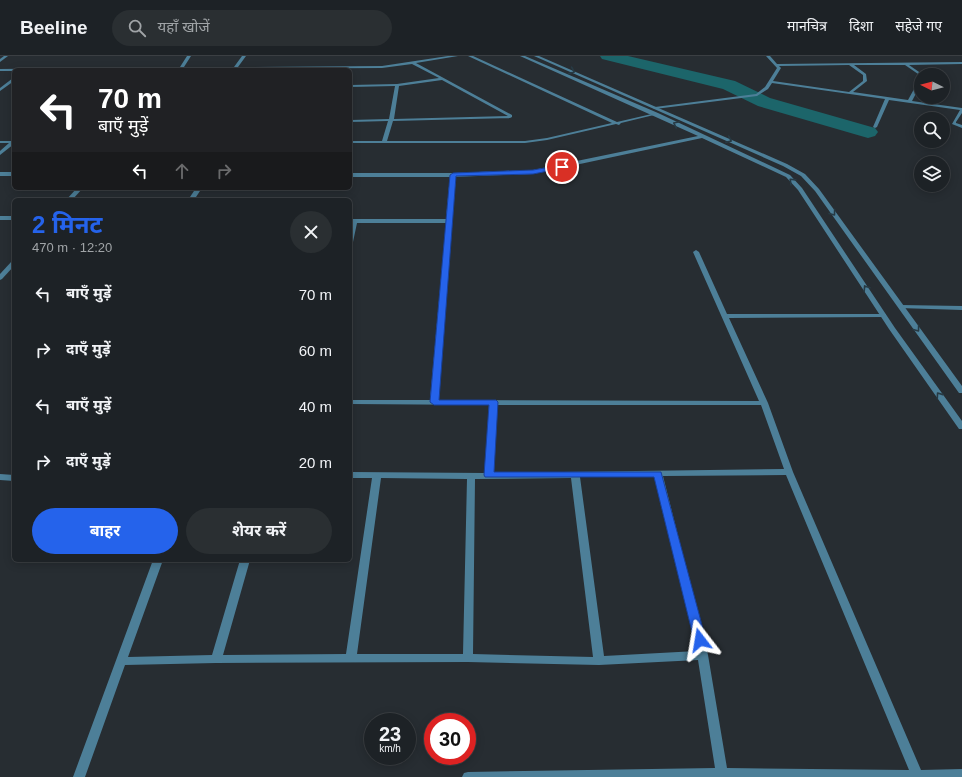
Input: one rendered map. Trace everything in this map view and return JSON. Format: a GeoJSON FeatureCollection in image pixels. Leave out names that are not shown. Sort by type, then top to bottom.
{"type":"FeatureCollection","features":[{"type":"Feature","properties":{"kind":"street"},"geometry":{"type":"LineString","coordinates":[[0,61],[6,56]]}},
{"type":"Feature","properties":{"kind":"street"},"geometry":{"type":"LineString","coordinates":[[181,68],[189,56]]}},
{"type":"Feature","properties":{"kind":"street"},"geometry":{"type":"LineString","coordinates":[[235,68],[244,56]]}},
{"type":"Feature","properties":{"kind":"street"},"geometry":{"type":"LineString","coordinates":[[337,68],[413,63],[456,56]]}},
{"type":"Feature","properties":{"kind":"street"},"geometry":{"type":"LineString","coordinates":[[470,56],[620,124]]}},
{"type":"Feature","properties":{"kind":"street"},"geometry":{"type":"LineString","coordinates":[[522,56],[656,114],[788,176],[800,189],[884,315],[962,427]]}},
{"type":"Feature","properties":{"kind":"street"},"geometry":{"type":"LineString","coordinates":[[536,56],[786,164],[803,175],[817,190],[962,391]]}},
{"type":"Feature","properties":{"kind":"street"},"geometry":{"type":"LineString","coordinates":[[655,108],[757,95],[767,88],[779,68],[768,56]]}},
{"type":"Feature","properties":{"kind":"street"},"geometry":{"type":"LineString","coordinates":[[352,121],[510,117],[510,115],[413,63]]}},
{"type":"Feature","properties":{"kind":"street"},"geometry":{"type":"LineString","coordinates":[[776,65],[962,63]]}},
{"type":"Feature","properties":{"kind":"street"},"geometry":{"type":"LineString","coordinates":[[849,94],[865,81],[866,78],[865,75],[850,64]]}},
{"type":"Feature","properties":{"kind":"street"},"geometry":{"type":"LineString","coordinates":[[906,64],[914,70]]}},
{"type":"Feature","properties":{"kind":"street"},"geometry":{"type":"LineString","coordinates":[[0,70],[12,70]]}},
{"type":"Feature","properties":{"kind":"street"},"geometry":{"type":"LineString","coordinates":[[352,86],[397,85],[443,79]]}},
{"type":"Feature","properties":{"kind":"street"},"geometry":{"type":"LineString","coordinates":[[0,90],[12,80]]}},
{"type":"Feature","properties":{"kind":"street"},"geometry":{"type":"LineString","coordinates":[[770,82],[962,110],[954,122],[954,124],[962,127]]}},
{"type":"Feature","properties":{"kind":"street"},"geometry":{"type":"LineString","coordinates":[[384,142],[391,120],[397,85]]}},
{"type":"Feature","properties":{"kind":"street"},"geometry":{"type":"LineString","coordinates":[[909,102],[914,93]]}},
{"type":"Feature","properties":{"kind":"street"},"geometry":{"type":"LineString","coordinates":[[875,127],[887,99]]}},
{"type":"Feature","properties":{"kind":"street"},"geometry":{"type":"LineString","coordinates":[[352,142],[525,142],[620,124],[656,114]]}},
{"type":"Feature","properties":{"kind":"street"},"geometry":{"type":"LineString","coordinates":[[352,175],[453,175],[549,170],[713,133]]}},
{"type":"Feature","properties":{"kind":"street"},"geometry":{"type":"LineString","coordinates":[[0,142],[12,142]]}},
{"type":"Feature","properties":{"kind":"street"},"geometry":{"type":"LineString","coordinates":[[0,154],[12,144]]}},
{"type":"Feature","properties":{"kind":"street"},"geometry":{"type":"LineString","coordinates":[[0,174],[12,174]]}},
{"type":"Feature","properties":{"kind":"street"},"geometry":{"type":"LineString","coordinates":[[434,402],[453,175]]}},
{"type":"Feature","properties":{"kind":"street"},"geometry":{"type":"LineString","coordinates":[[71,198],[78,190]]}},
{"type":"Feature","properties":{"kind":"street"},"geometry":{"type":"LineString","coordinates":[[0,218],[12,218]]}},
{"type":"Feature","properties":{"kind":"street"},"geometry":{"type":"LineString","coordinates":[[353,221],[450,221]]}},
{"type":"Feature","properties":{"kind":"street"},"geometry":{"type":"LineString","coordinates":[[696,252],[764,403],[789,472],[917,776]]}},
{"type":"Feature","properties":{"kind":"street"},"geometry":{"type":"LineString","coordinates":[[0,278],[12,264]]}},
{"type":"Feature","properties":{"kind":"street"},"geometry":{"type":"LineString","coordinates":[[901,307],[962,308]]}},
{"type":"Feature","properties":{"kind":"street"},"geometry":{"type":"LineString","coordinates":[[725,316],[884,315]]}},
{"type":"Feature","properties":{"kind":"street"},"geometry":{"type":"LineString","coordinates":[[352,402],[764,403]]}},
{"type":"Feature","properties":{"kind":"street"},"geometry":{"type":"LineString","coordinates":[[489,475],[493,402]]}},
{"type":"Feature","properties":{"kind":"street"},"geometry":{"type":"LineString","coordinates":[[352,475],[472,476],[789,472]]}},
{"type":"Feature","properties":{"kind":"street"},"geometry":{"type":"LineString","coordinates":[[658,474],[704,655],[722,773]]}},
{"type":"Feature","properties":{"kind":"street"},"geometry":{"type":"LineString","coordinates":[[351,658],[377,475]]}},
{"type":"Feature","properties":{"kind":"street"},"geometry":{"type":"LineString","coordinates":[[575,475],[599,661]]}},
{"type":"Feature","properties":{"kind":"street"},"geometry":{"type":"LineString","coordinates":[[468,658],[472,476]]}},
{"type":"Feature","properties":{"kind":"street"},"geometry":{"type":"LineString","coordinates":[[0,477],[12,478]]}},
{"type":"Feature","properties":{"kind":"street"},"geometry":{"type":"LineString","coordinates":[[79,777],[157,562]]}},
{"type":"Feature","properties":{"kind":"street"},"geometry":{"type":"LineString","coordinates":[[216,659],[244,562]]}},
{"type":"Feature","properties":{"kind":"street"},"geometry":{"type":"LineString","coordinates":[[121,661],[468,658],[599,661],[704,655]]}},
{"type":"Feature","properties":{"kind":"street"},"geometry":{"type":"LineString","coordinates":[[468,777],[722,773],[917,776],[962,774]]}},
{"type":"Feature","properties":{"kind":"waterway"},"geometry":{"type":"LineString","coordinates":[[608,56],[729,85],[764,102],[868,132]]}},
{"type":"Feature","properties":{"kind":"route"},"geometry":{"type":"LineString","coordinates":[[562,167],[533,172],[453,175],[434,402],[493,402],[489,475],[658,474],[700,640]]}}]}
